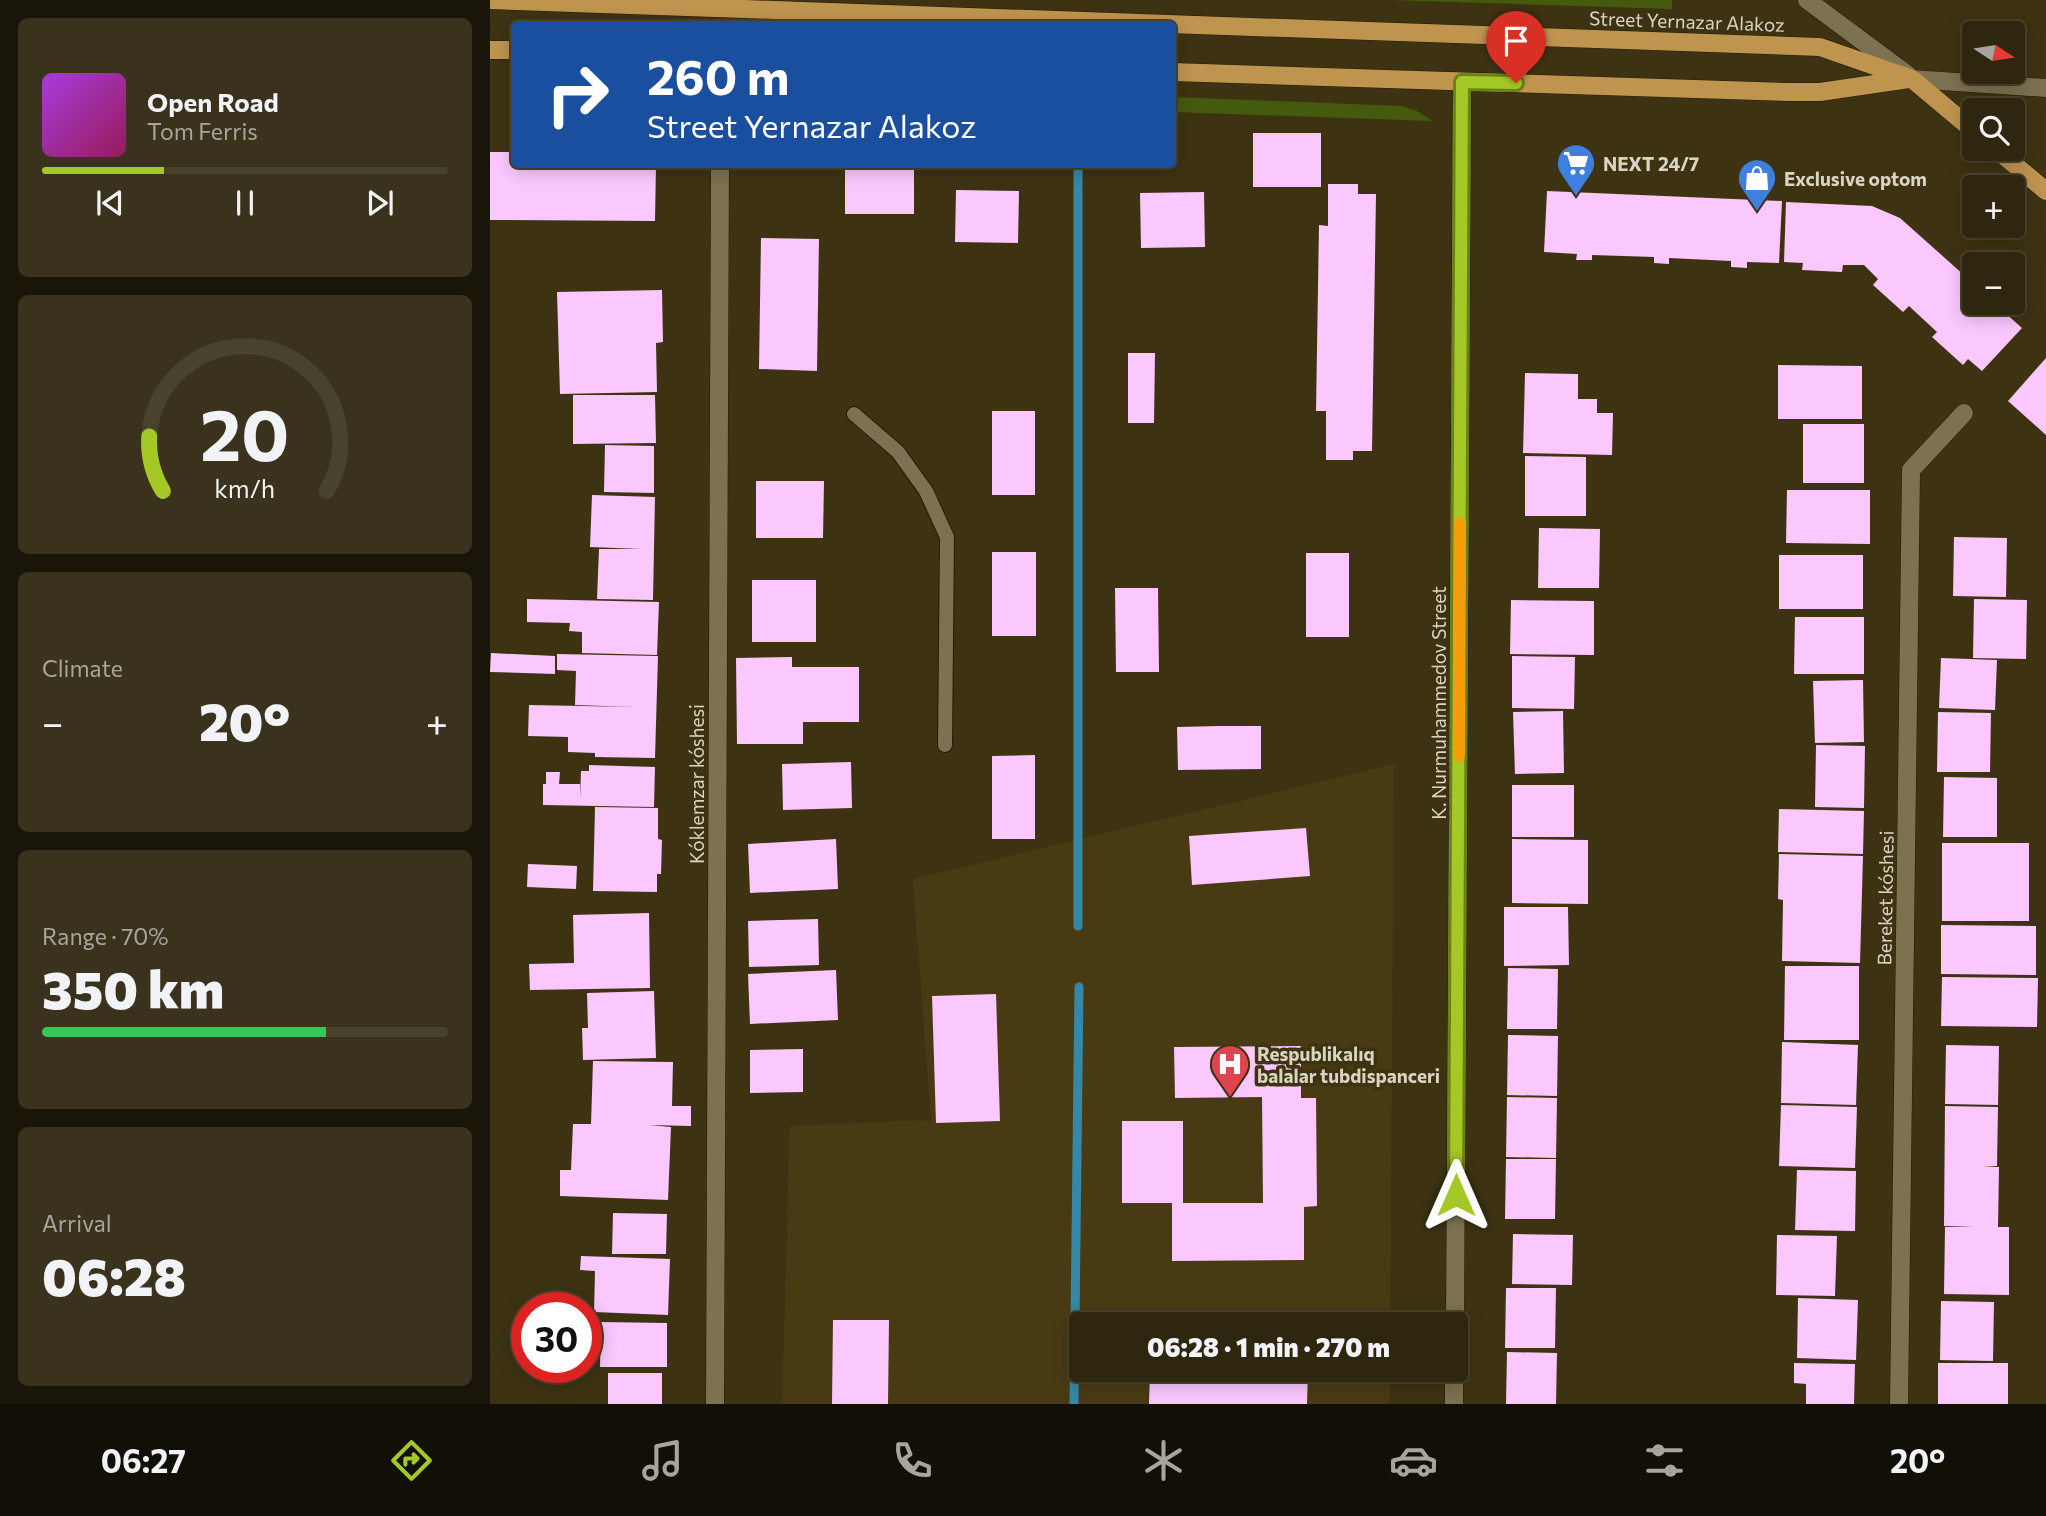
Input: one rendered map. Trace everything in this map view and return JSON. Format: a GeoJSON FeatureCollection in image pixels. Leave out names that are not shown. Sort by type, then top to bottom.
{"type":"FeatureCollection","features":[{"type":"Feature","properties":{"kind":"main road","name":"Street Yernazar Alakoz"},"geometry":{"type":"LineString","coordinates":[[490,0],[1085,21]]}},
{"type":"Feature","properties":{"kind":"main road","name":"Street Yernazar Alakoz"},"geometry":{"type":"LineString","coordinates":[[1176,24],[1821,47],[1912,79]]}},
{"type":"Feature","properties":{"kind":"main road"},"geometry":{"type":"LineString","coordinates":[[490,50],[511,50]]}},
{"type":"Feature","properties":{"kind":"main road","name":"Street Yernazar Alakoz"},"geometry":{"type":"LineString","coordinates":[[1176,72],[1820,92],[1912,79]]}},
{"type":"Feature","properties":{"kind":"main road"},"geometry":{"type":"LineString","coordinates":[[1912,79],[1962,121]]}},
{"type":"Feature","properties":{"kind":"main road"},"geometry":{"type":"LineString","coordinates":[[2010,161],[2046,191]]}},
{"type":"Feature","properties":{"kind":"street"},"geometry":{"type":"LineString","coordinates":[[1807,0],[1912,79]]}},
{"type":"Feature","properties":{"kind":"street","name":"Street Yernazar Alakoz"},"geometry":{"type":"LineString","coordinates":[[1912,79],[2046,88]]}},
{"type":"Feature","properties":{"kind":"street","name":"K. Nurmuhammedov Street"},"geometry":{"type":"LineString","coordinates":[[1455,1312],[1462,82]]}},
{"type":"Feature","properties":{"kind":"street","name":"Kóklemzar kóshesi"},"geometry":{"type":"LineString","coordinates":[[715,1404],[720,168]]}},
{"type":"Feature","properties":{"kind":"street","name":"Bereket kóshesi"},"geometry":{"type":"LineString","coordinates":[[1899,1404],[1911,470],[1964,413]]}},
{"type":"Feature","properties":{"kind":"street"},"geometry":{"type":"LineString","coordinates":[[1454,1382],[1454,1404]]}},
{"type":"Feature","properties":{"kind":"lane"},"geometry":{"type":"LineString","coordinates":[[854,414],[898,452],[926,491],[947,537],[945,745]]}},
{"type":"Feature","properties":{"kind":"shaded area"},"geometry":{"type":"Polygon","coordinates":[[[1394,764],[1390,1312],[1069,1312],[1069,1382],[1390,1382],[1390,1404],[782,1404],[790,1126],[931,1120],[913,879],[1394,764]]]}},
{"type":"Feature","properties":{"kind":"green space"},"geometry":{"type":"Polygon","coordinates":[[[1390,0],[1672,0],[1672,9],[1390,0]]]}},
{"type":"Feature","properties":{"kind":"green space"},"geometry":{"type":"Polygon","coordinates":[[[1176,97],[1401,106],[1417,111],[1432,121],[1176,112],[1176,97]]]}},
{"type":"Feature","properties":{"kind":"building"},"geometry":{"type":"Polygon","coordinates":[[[1253,133],[1321,133],[1321,187],[1253,187],[1253,133]]]}},
{"type":"Feature","properties":{"kind":"building"},"geometry":{"type":"Polygon","coordinates":[[[490,152],[511,152],[511,168],[656,168],[655,221],[490,220],[490,152]]]}},
{"type":"Feature","properties":{"kind":"building"},"geometry":{"type":"Polygon","coordinates":[[[845,168],[914,168],[914,214],[845,214],[845,168]]]}},
{"type":"Feature","properties":{"kind":"building"},"geometry":{"type":"Polygon","coordinates":[[[1328,184],[1358,184],[1358,194],[1376,194],[1372,451],[1353,451],[1353,460],[1326,460],[1326,411],[1316,411],[1319,225],[1328,226],[1328,184]]]}},
{"type":"Feature","properties":{"kind":"building"},"geometry":{"type":"Polygon","coordinates":[[[956,190],[1019,191],[1018,243],[955,242],[956,190]]]}},
{"type":"Feature","properties":{"kind":"building"},"geometry":{"type":"Polygon","coordinates":[[[1547,191],[1782,201],[1779,263],[1747,262],[1747,268],[1731,267],[1731,261],[1669,258],[1669,264],[1654,263],[1654,257],[1592,255],[1592,260],[1576,260],[1577,254],[1544,252],[1547,191]]]}},
{"type":"Feature","properties":{"kind":"building"},"geometry":{"type":"Polygon","coordinates":[[[1204,192],[1205,247],[1141,248],[1140,193],[1204,192]]]}},
{"type":"Feature","properties":{"kind":"building"},"geometry":{"type":"Polygon","coordinates":[[[1786,202],[1872,206],[1900,218],[1962,273],[1962,315],[2007,315],[2022,328],[1982,371],[1968,359],[1963,365],[1932,337],[1937,332],[1909,306],[1903,312],[1873,285],[1878,279],[1864,265],[1843,265],[1842,272],[1802,270],[1803,263],[1784,262],[1786,202]]]}},
{"type":"Feature","properties":{"kind":"building"},"geometry":{"type":"Polygon","coordinates":[[[761,238],[819,239],[817,371],[759,369],[761,238]]]}},
{"type":"Feature","properties":{"kind":"building"},"geometry":{"type":"Polygon","coordinates":[[[662,290],[663,342],[656,343],[657,392],[560,394],[557,292],[662,290]]]}},
{"type":"Feature","properties":{"kind":"building"},"geometry":{"type":"Polygon","coordinates":[[[1128,353],[1155,353],[1154,423],[1128,423],[1128,353]]]}},
{"type":"Feature","properties":{"kind":"building"},"geometry":{"type":"Polygon","coordinates":[[[2046,358],[2046,435],[2008,401],[2046,358]]]}},
{"type":"Feature","properties":{"kind":"building"},"geometry":{"type":"Polygon","coordinates":[[[1778,365],[1862,366],[1862,419],[1778,419],[1778,365]]]}},
{"type":"Feature","properties":{"kind":"building"},"geometry":{"type":"Polygon","coordinates":[[[1525,373],[1578,374],[1578,399],[1597,399],[1597,413],[1613,413],[1612,455],[1523,453],[1525,373]]]}},
{"type":"Feature","properties":{"kind":"building"},"geometry":{"type":"Polygon","coordinates":[[[573,395],[655,395],[656,443],[573,444],[573,395]]]}},
{"type":"Feature","properties":{"kind":"building"},"geometry":{"type":"Polygon","coordinates":[[[992,411],[1035,411],[1035,495],[992,495],[992,411]]]}},
{"type":"Feature","properties":{"kind":"building"},"geometry":{"type":"Polygon","coordinates":[[[1803,424],[1864,424],[1864,483],[1803,483],[1803,424]]]}},
{"type":"Feature","properties":{"kind":"building"},"geometry":{"type":"Polygon","coordinates":[[[605,445],[654,446],[654,493],[604,492],[605,445]]]}},
{"type":"Feature","properties":{"kind":"building"},"geometry":{"type":"Polygon","coordinates":[[[1525,456],[1586,457],[1586,516],[1525,516],[1525,456]]]}},
{"type":"Feature","properties":{"kind":"building"},"geometry":{"type":"Polygon","coordinates":[[[756,481],[824,481],[823,538],[756,538],[756,481]]]}},
{"type":"Feature","properties":{"kind":"building"},"geometry":{"type":"Polygon","coordinates":[[[1787,490],[1870,490],[1870,544],[1786,543],[1787,490]]]}},
{"type":"Feature","properties":{"kind":"building"},"geometry":{"type":"Polygon","coordinates":[[[592,495],[655,497],[653,600],[597,599],[599,549],[641,549],[590,547],[592,495]]]}},
{"type":"Feature","properties":{"kind":"building"},"geometry":{"type":"Polygon","coordinates":[[[1539,528],[1600,529],[1599,588],[1538,588],[1539,528]]]}},
{"type":"Feature","properties":{"kind":"building"},"geometry":{"type":"Polygon","coordinates":[[[1954,537],[2007,538],[2006,597],[1953,596],[1954,537]]]}},
{"type":"Feature","properties":{"kind":"building"},"geometry":{"type":"Polygon","coordinates":[[[992,552],[1036,552],[1036,636],[992,636],[992,552]]]}},
{"type":"Feature","properties":{"kind":"building"},"geometry":{"type":"Polygon","coordinates":[[[1306,553],[1349,553],[1349,637],[1306,637],[1306,553]]]}},
{"type":"Feature","properties":{"kind":"building"},"geometry":{"type":"Polygon","coordinates":[[[1779,555],[1863,555],[1863,609],[1779,609],[1779,555]]]}},
{"type":"Feature","properties":{"kind":"building"},"geometry":{"type":"Polygon","coordinates":[[[752,580],[816,580],[816,642],[752,642],[752,580]]]}},
{"type":"Feature","properties":{"kind":"building"},"geometry":{"type":"Polygon","coordinates":[[[1115,588],[1158,588],[1159,672],[1116,672],[1115,588]]]}},
{"type":"Feature","properties":{"kind":"building"},"geometry":{"type":"Polygon","coordinates":[[[527,599],[659,602],[657,655],[582,653],[582,632],[569,631],[570,623],[527,622],[527,599]]]}},
{"type":"Feature","properties":{"kind":"building"},"geometry":{"type":"Polygon","coordinates":[[[1974,599],[2027,600],[2026,659],[1973,658],[1974,599]]]}},
{"type":"Feature","properties":{"kind":"building"},"geometry":{"type":"Polygon","coordinates":[[[1511,600],[1594,601],[1594,655],[1510,654],[1511,600]]]}},
{"type":"Feature","properties":{"kind":"building"},"geometry":{"type":"Polygon","coordinates":[[[1795,617],[1864,617],[1864,674],[1794,674],[1795,617]]]}},
{"type":"Feature","properties":{"kind":"building"},"geometry":{"type":"Polygon","coordinates":[[[491,653],[555,656],[555,674],[490,672],[491,653]]]}},
{"type":"Feature","properties":{"kind":"building"},"geometry":{"type":"Polygon","coordinates":[[[557,654],[658,656],[655,758],[595,757],[595,753],[568,752],[568,737],[528,736],[529,705],[634,707],[575,705],[576,671],[557,670],[557,654]]]}},
{"type":"Feature","properties":{"kind":"building"},"geometry":{"type":"Polygon","coordinates":[[[1512,656],[1575,657],[1574,709],[1512,708],[1512,656]]]}},
{"type":"Feature","properties":{"kind":"building"},"geometry":{"type":"Polygon","coordinates":[[[792,657],[792,667],[859,667],[859,722],[803,722],[803,744],[737,744],[736,658],[792,657]]]}},
{"type":"Feature","properties":{"kind":"building"},"geometry":{"type":"Polygon","coordinates":[[[1941,658],[1997,660],[1995,710],[1939,708],[1941,658]]]}},
{"type":"Feature","properties":{"kind":"building"},"geometry":{"type":"Polygon","coordinates":[[[1863,680],[1864,742],[1815,743],[1813,681],[1863,680]]]}},
{"type":"Feature","properties":{"kind":"building"},"geometry":{"type":"Polygon","coordinates":[[[1563,711],[1564,773],[1515,774],[1513,712],[1563,711]]]}},
{"type":"Feature","properties":{"kind":"building"},"geometry":{"type":"Polygon","coordinates":[[[1938,712],[1991,713],[1990,772],[1937,772],[1938,712]]]}},
{"type":"Feature","properties":{"kind":"building"},"geometry":{"type":"Polygon","coordinates":[[[1261,726],[1261,769],[1178,770],[1177,727],[1261,726]]]}},
{"type":"Feature","properties":{"kind":"building"},"geometry":{"type":"Polygon","coordinates":[[[1816,745],[1865,746],[1864,808],[1815,807],[1816,745]]]}},
{"type":"Feature","properties":{"kind":"building"},"geometry":{"type":"Polygon","coordinates":[[[1035,755],[1035,839],[992,839],[992,756],[1035,755]]]}},
{"type":"Feature","properties":{"kind":"building"},"geometry":{"type":"Polygon","coordinates":[[[851,762],[852,808],[783,810],[782,764],[851,762]]]}},
{"type":"Feature","properties":{"kind":"building"},"geometry":{"type":"Polygon","coordinates":[[[589,765],[655,767],[654,807],[543,805],[546,772],[560,772],[559,784],[580,784],[580,799],[581,771],[589,771],[589,765]]]}},
{"type":"Feature","properties":{"kind":"building"},"geometry":{"type":"Polygon","coordinates":[[[1944,777],[1997,778],[1997,837],[1943,837],[1944,777]]]}},
{"type":"Feature","properties":{"kind":"building"},"geometry":{"type":"Polygon","coordinates":[[[1512,785],[1574,785],[1574,837],[1512,837],[1512,785]]]}},
{"type":"Feature","properties":{"kind":"building"},"geometry":{"type":"Polygon","coordinates":[[[595,807],[658,808],[658,839],[662,840],[661,874],[657,874],[657,892],[593,891],[595,807]]]}},
{"type":"Feature","properties":{"kind":"building"},"geometry":{"type":"Polygon","coordinates":[[[1779,809],[1864,811],[1863,854],[1778,852],[1779,809]]]}},
{"type":"Feature","properties":{"kind":"building"},"geometry":{"type":"Polygon","coordinates":[[[1306,828],[1310,876],[1192,885],[1189,836],[1306,828]]]}},
{"type":"Feature","properties":{"kind":"building"},"geometry":{"type":"Polygon","coordinates":[[[836,839],[838,889],[750,893],[748,844],[836,839]]]}},
{"type":"Feature","properties":{"kind":"building"},"geometry":{"type":"Polygon","coordinates":[[[1512,839],[1588,840],[1588,904],[1512,903],[1512,839]]]}},
{"type":"Feature","properties":{"kind":"building"},"geometry":{"type":"Polygon","coordinates":[[[1942,843],[2029,843],[2029,921],[1942,921],[1942,843]]]}},
{"type":"Feature","properties":{"kind":"building"},"geometry":{"type":"Polygon","coordinates":[[[1779,854],[1863,856],[1860,963],[1782,961],[1783,900],[1778,899],[1779,854]]]}},
{"type":"Feature","properties":{"kind":"building"},"geometry":{"type":"Polygon","coordinates":[[[528,864],[577,866],[576,889],[527,887],[528,864]]]}},
{"type":"Feature","properties":{"kind":"building"},"geometry":{"type":"Polygon","coordinates":[[[1504,907],[1568,907],[1569,965],[1504,966],[1504,907]]]}},
{"type":"Feature","properties":{"kind":"building"},"geometry":{"type":"Polygon","coordinates":[[[649,913],[650,988],[530,990],[529,964],[574,963],[573,915],[649,913]]]}},
{"type":"Feature","properties":{"kind":"building"},"geometry":{"type":"Polygon","coordinates":[[[818,919],[819,965],[749,967],[748,921],[818,919]]]}},
{"type":"Feature","properties":{"kind":"building"},"geometry":{"type":"Polygon","coordinates":[[[1941,925],[2036,926],[2036,975],[1941,974],[1941,925]]]}},
{"type":"Feature","properties":{"kind":"building"},"geometry":{"type":"Polygon","coordinates":[[[1785,966],[1859,966],[1859,1040],[1784,1040],[1785,966]]]}},
{"type":"Feature","properties":{"kind":"building"},"geometry":{"type":"Polygon","coordinates":[[[1508,968],[1558,969],[1557,1029],[1507,1029],[1508,968]]]}},
{"type":"Feature","properties":{"kind":"building"},"geometry":{"type":"Polygon","coordinates":[[[836,970],[838,1020],[750,1024],[748,974],[836,970]]]}},
{"type":"Feature","properties":{"kind":"building"},"geometry":{"type":"Polygon","coordinates":[[[1942,977],[2038,978],[2037,1027],[1941,1026],[1942,977]]]}},
{"type":"Feature","properties":{"kind":"building"},"geometry":{"type":"Polygon","coordinates":[[[654,991],[656,1058],[583,1060],[582,1028],[588,1028],[587,993],[654,991]]]}},
{"type":"Feature","properties":{"kind":"building"},"geometry":{"type":"Polygon","coordinates":[[[996,994],[1000,1121],[936,1123],[932,996],[996,994]]]}},
{"type":"Feature","properties":{"kind":"building"},"geometry":{"type":"Polygon","coordinates":[[[1508,1035],[1558,1036],[1557,1096],[1507,1095],[1508,1035]]]}},
{"type":"Feature","properties":{"kind":"building"},"geometry":{"type":"Polygon","coordinates":[[[1782,1042],[1858,1045],[1856,1105],[1781,1103],[1782,1042]]]}},
{"type":"Feature","properties":{"kind":"building"},"geometry":{"type":"Polygon","coordinates":[[[1946,1045],[1999,1046],[1998,1105],[1945,1104],[1946,1045]]]}},
{"type":"Feature","properties":{"kind":"building"},"geometry":{"type":"Polygon","coordinates":[[[1301,1046],[1301,1098],[1316,1098],[1317,1206],[1304,1207],[1304,1260],[1172,1261],[1172,1203],[1122,1203],[1122,1121],[1183,1121],[1183,1203],[1263,1203],[1262,1097],[1175,1098],[1174,1047],[1301,1046]]]}},
{"type":"Feature","properties":{"kind":"building"},"geometry":{"type":"Polygon","coordinates":[[[803,1049],[803,1092],[750,1093],[750,1050],[803,1049]]]}},
{"type":"Feature","properties":{"kind":"building"},"geometry":{"type":"Polygon","coordinates":[[[593,1061],[673,1062],[672,1106],[691,1106],[691,1126],[649,1125],[671,1127],[668,1200],[560,1196],[560,1170],[571,1170],[573,1124],[591,1124],[593,1061]]]}},
{"type":"Feature","properties":{"kind":"building"},"geometry":{"type":"Polygon","coordinates":[[[1507,1097],[1557,1098],[1556,1158],[1506,1157],[1507,1097]]]}},
{"type":"Feature","properties":{"kind":"building"},"geometry":{"type":"Polygon","coordinates":[[[1781,1105],[1857,1107],[1855,1168],[1779,1166],[1781,1105]]]}},
{"type":"Feature","properties":{"kind":"building"},"geometry":{"type":"Polygon","coordinates":[[[1945,1106],[1998,1107],[1997,1166],[1983,1167],[1999,1167],[1998,1227],[2009,1227],[2009,1295],[1944,1294],[1945,1227],[1974,1226],[1944,1226],[1945,1106]]]}},
{"type":"Feature","properties":{"kind":"building"},"geometry":{"type":"Polygon","coordinates":[[[1506,1159],[1556,1159],[1555,1219],[1505,1219],[1506,1159]]]}},
{"type":"Feature","properties":{"kind":"building"},"geometry":{"type":"Polygon","coordinates":[[[1797,1170],[1856,1171],[1855,1231],[1795,1230],[1797,1170]]]}},
{"type":"Feature","properties":{"kind":"building"},"geometry":{"type":"Polygon","coordinates":[[[613,1213],[667,1214],[666,1254],[612,1254],[613,1213]]]}},
{"type":"Feature","properties":{"kind":"building"},"geometry":{"type":"Polygon","coordinates":[[[1513,1234],[1573,1235],[1572,1285],[1512,1284],[1513,1234]]]}},
{"type":"Feature","properties":{"kind":"building"},"geometry":{"type":"Polygon","coordinates":[[[1777,1235],[1837,1236],[1835,1296],[1776,1295],[1777,1235]]]}},
{"type":"Feature","properties":{"kind":"building"},"geometry":{"type":"Polygon","coordinates":[[[581,1256],[670,1259],[668,1315],[602,1312],[602,1292],[594,1292],[595,1271],[580,1270],[581,1256]]]}},
{"type":"Feature","properties":{"kind":"building"},"geometry":{"type":"Polygon","coordinates":[[[1506,1288],[1556,1288],[1555,1348],[1505,1348],[1506,1288]]]}},
{"type":"Feature","properties":{"kind":"building"},"geometry":{"type":"Polygon","coordinates":[[[1798,1298],[1858,1300],[1856,1360],[1797,1358],[1798,1298]]]}},
{"type":"Feature","properties":{"kind":"building"},"geometry":{"type":"Polygon","coordinates":[[[1941,1301],[1994,1302],[1993,1361],[1940,1360],[1941,1301]]]}},
{"type":"Feature","properties":{"kind":"building"},"geometry":{"type":"Polygon","coordinates":[[[833,1320],[889,1320],[888,1404],[832,1404],[833,1320]]]}},
{"type":"Feature","properties":{"kind":"building"},"geometry":{"type":"Polygon","coordinates":[[[602,1322],[667,1323],[667,1367],[602,1367],[602,1322]]]}},
{"type":"Feature","properties":{"kind":"building"},"geometry":{"type":"Polygon","coordinates":[[[1507,1352],[1557,1353],[1556,1404],[1506,1404],[1507,1352]]]}},
{"type":"Feature","properties":{"kind":"building"},"geometry":{"type":"Polygon","coordinates":[[[1794,1363],[1855,1364],[1854,1404],[1806,1404],[1806,1384],[1794,1383],[1794,1363]]]}},
{"type":"Feature","properties":{"kind":"building"},"geometry":{"type":"Polygon","coordinates":[[[1938,1363],[2008,1363],[2008,1404],[1938,1404],[1938,1363]]]}},
{"type":"Feature","properties":{"kind":"building"},"geometry":{"type":"Polygon","coordinates":[[[608,1373],[662,1373],[662,1404],[608,1404],[608,1373]]]}},
{"type":"Feature","properties":{"kind":"building"},"geometry":{"type":"Polygon","coordinates":[[[1150,1382],[1308,1382],[1307,1404],[1149,1404],[1150,1382]]]}},
{"type":"Feature","properties":{"kind":"waterway"},"geometry":{"type":"LineString","coordinates":[[1078,168],[1078,926]]}},
{"type":"Feature","properties":{"kind":"waterway"},"geometry":{"type":"LineString","coordinates":[[1074,1404],[1079,987]]}},
{"type":"Feature","properties":{"kind":"slow traffic"},"geometry":{"type":"LineString","coordinates":[[1459,756],[1460,523]]}},
{"type":"Feature","properties":{"kind":"place","name":"NEXT 24/7"},"geometry":{"type":"Point","coordinates":[1576,197]}},
{"type":"Feature","properties":{"kind":"place","name":"Exclusive optom"},"geometry":{"type":"Point","coordinates":[1757,212]}},
{"type":"Feature","properties":{"kind":"place","name":"Respublikalıq balalar tubdispanceri"},"geometry":{"type":"Point","coordinates":[1230,1098]}},
{"type":"Feature","properties":{"kind":"route"},"geometry":{"type":"LineString","coordinates":[[1456,1195],[1462,82],[1516,83]]}}]}
